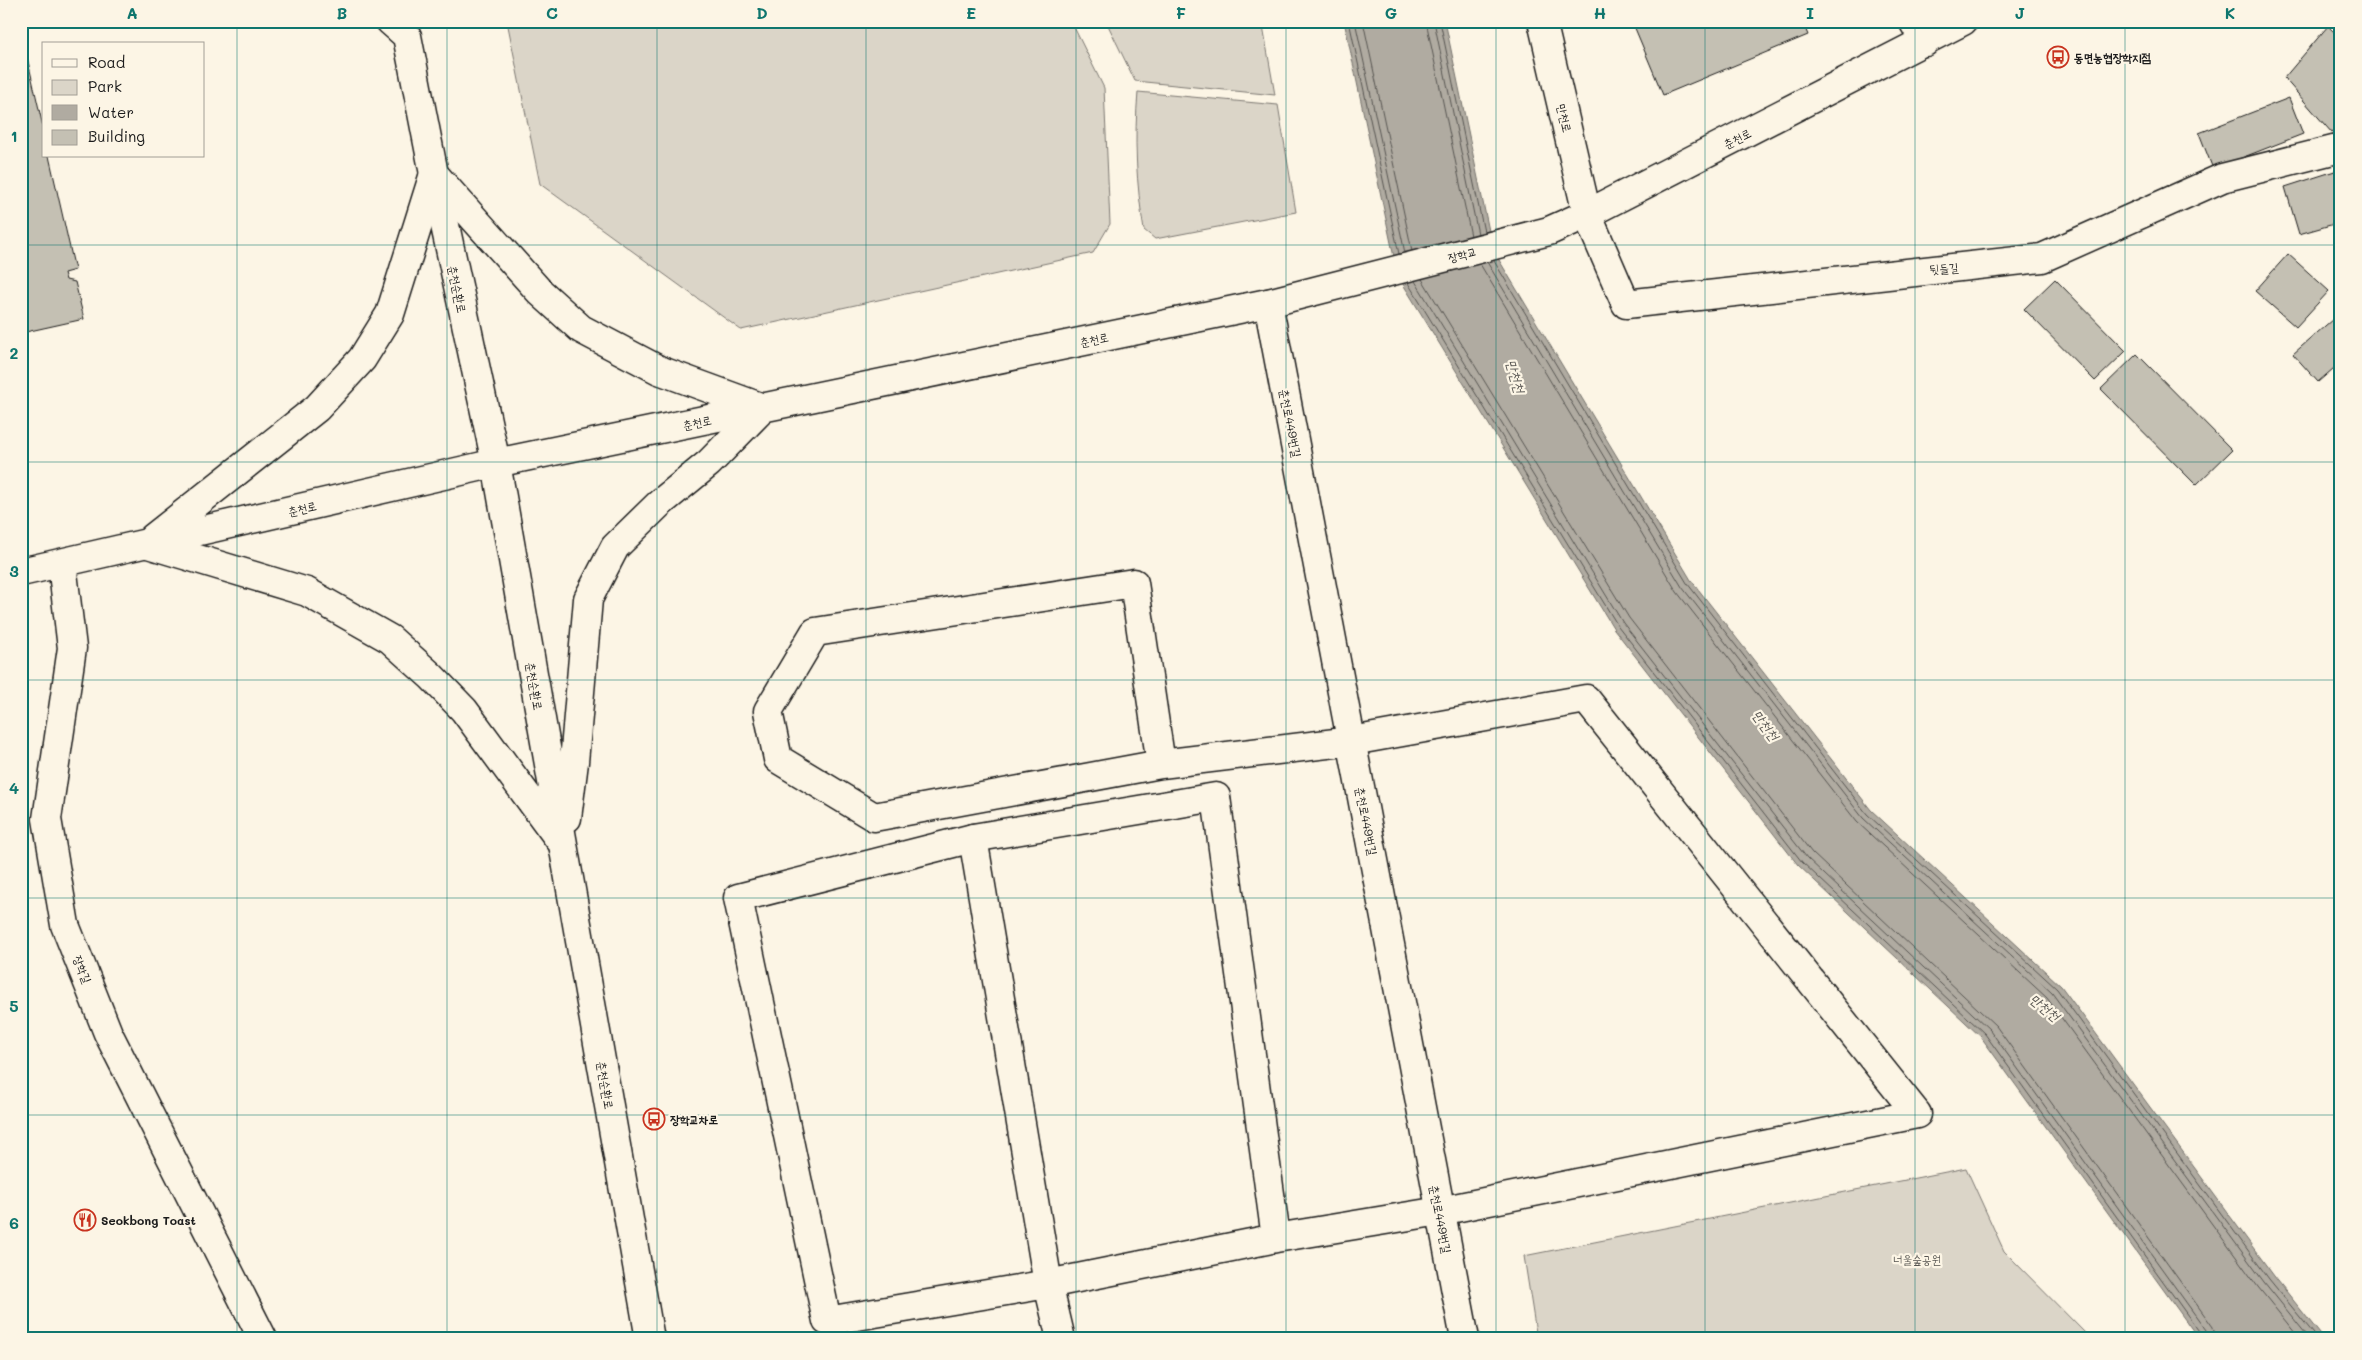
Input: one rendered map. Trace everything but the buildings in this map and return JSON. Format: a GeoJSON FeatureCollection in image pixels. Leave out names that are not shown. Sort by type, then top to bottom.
{"type":"FeatureCollection","features":[{"type":"Feature","properties":{"kind":"street","name":"만천로"},"geometry":{"type":"LineString","coordinates":[[1542,21],[1587,214]]}},
{"type":"Feature","properties":{"kind":"street","name":"춘천로"},"geometry":{"type":"LineString","coordinates":[[1548,231],[1587,214],[1919,32],[1964,21]]}},
{"type":"Feature","properties":{"kind":"street","name":"춘천순환로"},"geometry":{"type":"LineString","coordinates":[[404,26],[496,463],[650,1339]]}},
{"type":"Feature","properties":{"kind":"street","name":"뒷들길"},"geometry":{"type":"LineString","coordinates":[[1587,214],[1626,304],[2042,258],[2222,178],[2341,148]]}},
{"type":"Feature","properties":{"kind":"street"},"geometry":{"type":"LineString","coordinates":[[434,174],[539,291],[581,329],[658,370],[763,408],[709,463],[659,504],[615,548],[588,599],[574,762],[563,844]]}},
{"type":"Feature","properties":{"kind":"street"},"geometry":{"type":"LineString","coordinates":[[146,543],[317,408],[362,359],[390,314],[434,174]]}},
{"type":"Feature","properties":{"kind":"street","name":"장학교"},"geometry":{"type":"LineString","coordinates":[[1375,276],[1548,231]]}},
{"type":"Feature","properties":{"kind":"street","name":"춘천로"},"geometry":{"type":"LineString","coordinates":[[21,572],[496,463],[1268,303],[1375,276]]}},
{"type":"Feature","properties":{"kind":"street","name":"춘천로449번길"},"geometry":{"type":"LineString","coordinates":[[1268,303],[1465,1339]]}},
{"type":"Feature","properties":{"kind":"street"},"geometry":{"type":"LineString","coordinates":[[146,543],[307,592],[390,639],[431,676],[464,710],[563,844]]}},
{"type":"Feature","properties":{"kind":"street","name":"장학길"},"geometry":{"type":"LineString","coordinates":[[62,564],[72,648],[47,819],[65,925],[108,1033],[263,1339]]}},
{"type":"Feature","properties":{"kind":"street"},"geometry":{"type":"LineString","coordinates":[[1161,764],[1134,583],[815,632],[768,711],[778,759],[874,817],[1161,764],[1352,741],[1586,699],[1917,1114],[1440,1211],[1276,1238],[1048,1284],[827,1321],[738,898],[972,838],[1216,797],[1276,1238]]}},
{"type":"Feature","properties":{"kind":"street"},"geometry":{"type":"LineString","coordinates":[[972,838],[1048,1284],[1061,1339]]}},
{"type":"Feature","properties":{"kind":"green space"},"geometry":{"type":"Polygon","coordinates":[[[507,21],[1071,21],[1104,88],[1110,224],[1093,253],[741,330],[540,184],[507,21]]]}},
{"type":"Feature","properties":{"kind":"green space"},"geometry":{"type":"Polygon","coordinates":[[[1106,21],[1262,21],[1275,95],[1135,81],[1106,21]]]}},
{"type":"Feature","properties":{"kind":"green space"},"geometry":{"type":"Polygon","coordinates":[[[1138,92],[1278,105],[1296,212],[1155,239],[1144,230],[1139,196],[1136,161],[1138,92]]]}},
{"type":"Feature","properties":{"kind":"green space","name":"너울숲공원"},"geometry":{"type":"Polygon","coordinates":[[[1966,1168],[2004,1251],[2091,1339],[1537,1339],[1524,1256],[1966,1168]]]}},
{"type":"Feature","properties":{"kind":"water","name":"만천천"},"geometry":{"type":"Polygon","coordinates":[[[1344,21],[1445,21],[1493,250],[1691,580],[1871,810],[2061,986],[2274,1276],[2324,1339],[2199,1339],[1981,1037],[1798,865],[1614,629],[1398,276],[1344,21]]]}},
{"type":"Feature","properties":{"kind":"place","name":"동면농협장학지점"},"geometry":{"type":"Point","coordinates":[2058,57]}},
{"type":"Feature","properties":{"kind":"place","name":"장학교차로"},"geometry":{"type":"Point","coordinates":[654,1119]}},
{"type":"Feature","properties":{"kind":"place","name":"Seokbong Toast"},"geometry":{"type":"Point","coordinates":[85,1220]}}]}
